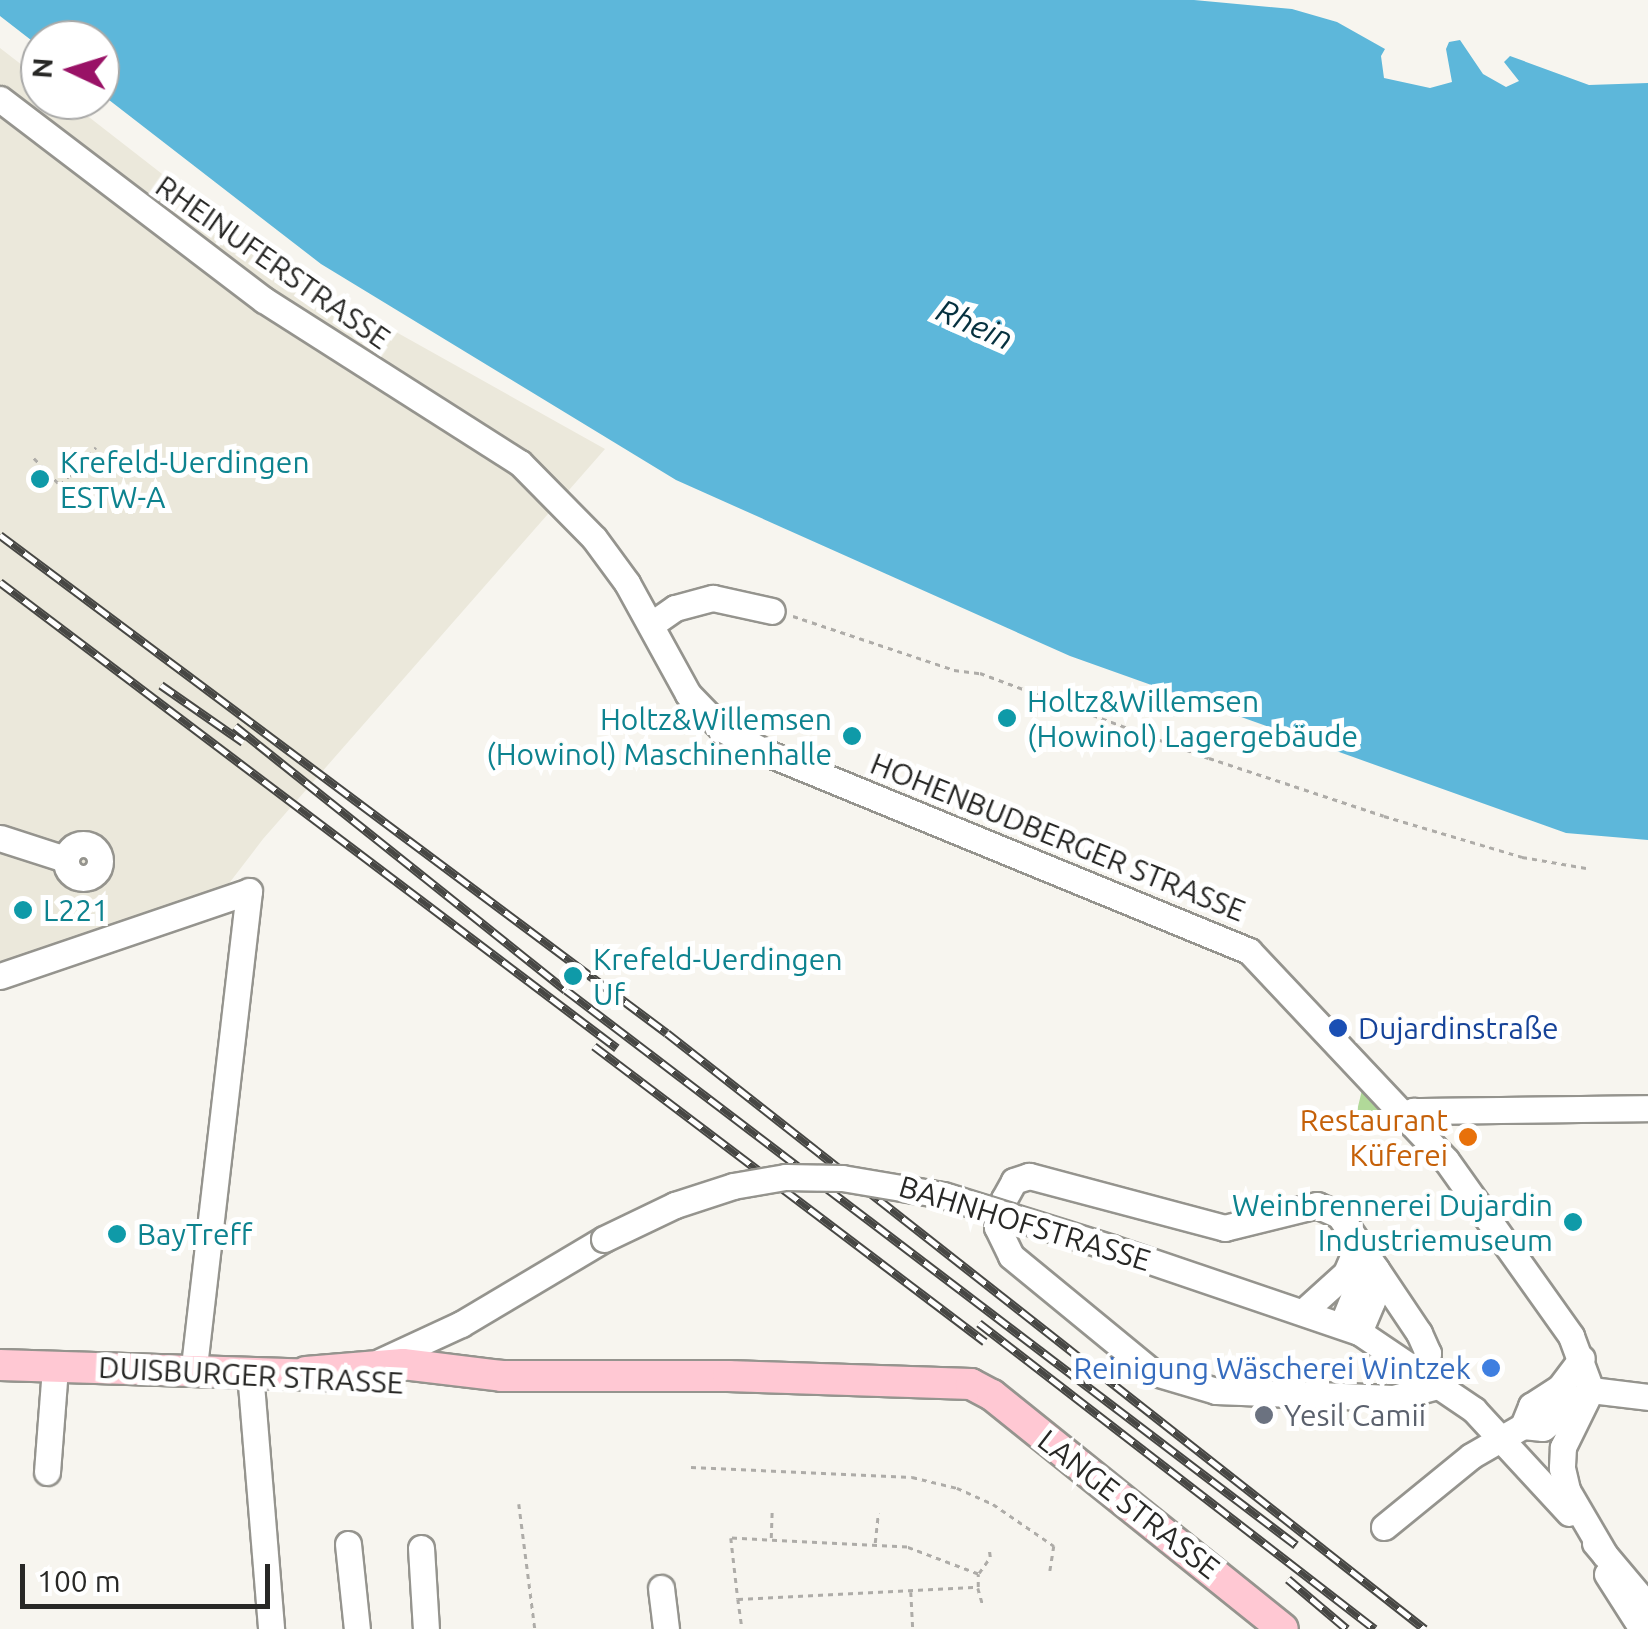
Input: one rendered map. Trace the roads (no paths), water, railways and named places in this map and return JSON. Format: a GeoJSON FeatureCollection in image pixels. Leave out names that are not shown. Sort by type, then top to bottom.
{"type":"FeatureCollection","features":[{"type":"Feature","properties":{"kind":"main road","name":"DUISBURGER STRASSE"},"geometry":{"type":"LineString","coordinates":[[375,1364],[502,1376],[728,1376],[971,1384]]}},
{"type":"Feature","properties":{"kind":"main road","name":"BAHNHOFSTRASSE"},"geometry":{"type":"LineString","coordinates":[[306,1372],[375,1364]]}},
{"type":"Feature","properties":{"kind":"main road","name":"DUISBURGER STRASSE"},"geometry":{"type":"LineString","coordinates":[[0,1365],[306,1372],[363,1381],[428,1383],[502,1376]]}},
{"type":"Feature","properties":{"kind":"main road","name":"LANGE STRASSE"},"geometry":{"type":"LineString","coordinates":[[971,1384],[992,1396],[1276,1627]]}},
{"type":"Feature","properties":{"kind":"street","name":"RHEINUFERSTRASSE"},"geometry":{"type":"LineString","coordinates":[[0,98],[99,179],[264,300],[520,463]]}},
{"type":"Feature","properties":{"kind":"street","name":"HOHENBUDBERGER STRASSE"},"geometry":{"type":"LineString","coordinates":[[520,463],[594,538],[652,624],[688,694],[722,729],[768,753],[1249,952],[1406,1116],[1477,1200],[1550,1303],[1582,1358],[1591,1390]]}},
{"type":"Feature","properties":{"kind":"street"},"geometry":{"type":"LineString","coordinates":[[652,624],[675,608],[713,598],[772,611]]}},
{"type":"Feature","properties":{"kind":"street"},"geometry":{"type":"LineString","coordinates":[[0,838],[64,859]]}},
{"type":"Feature","properties":{"kind":"street"},"geometry":{"type":"LineString","coordinates":[[0,976],[250,891],[194,1370]]}},
{"type":"Feature","properties":{"kind":"street"},"geometry":{"type":"LineString","coordinates":[[1406,1116],[1413,1111],[1648,1108]]}},
{"type":"Feature","properties":{"kind":"street"},"geometry":{"type":"LineString","coordinates":[[1029,1176],[1224,1228],[1317,1205],[1338,1215],[1376,1269],[1419,1334],[1433,1379],[1393,1398],[1216,1392],[1152,1372],[1011,1256],[997,1227],[1004,1198],[1014,1181],[1029,1176]]}},
{"type":"Feature","properties":{"kind":"street","name":"BAHNHOFSTRASSE"},"geometry":{"type":"LineString","coordinates":[[375,1364],[462,1324],[604,1239],[674,1205],[733,1186],[785,1177],[842,1178],[942,1195],[1351,1328],[1512,1431],[1584,1530],[1648,1606]]}},
{"type":"Feature","properties":{"kind":"street"},"geometry":{"type":"LineString","coordinates":[[1304,1311],[1346,1273],[1354,1242]]}},
{"type":"Feature","properties":{"kind":"street"},"geometry":{"type":"LineString","coordinates":[[1351,1328],[1356,1291],[1354,1242]]}},
{"type":"Feature","properties":{"kind":"street"},"geometry":{"type":"LineString","coordinates":[[1351,1328],[1372,1302],[1376,1269]]}},
{"type":"Feature","properties":{"kind":"street"},"geometry":{"type":"LineString","coordinates":[[462,1324],[459,1357],[470,1373]]}},
{"type":"Feature","properties":{"kind":"street"},"geometry":{"type":"LineString","coordinates":[[1384,1527],[1512,1431],[1531,1406],[1560,1388],[1582,1358]]}},
{"type":"Feature","properties":{"kind":"street"},"geometry":{"type":"LineString","coordinates":[[47,1472],[54,1366]]}},
{"type":"Feature","properties":{"kind":"street"},"geometry":{"type":"LineString","coordinates":[[250,1372],[272,1629]]}},
{"type":"Feature","properties":{"kind":"street"},"geometry":{"type":"LineString","coordinates":[[1512,1431],[1544,1428],[1591,1390],[1648,1397]]}},
{"type":"Feature","properties":{"kind":"street"},"geometry":{"type":"LineString","coordinates":[[1591,1390],[1563,1447],[1562,1468],[1567,1490],[1605,1555]]}},
{"type":"Feature","properties":{"kind":"street","name":"BAHNHOFSTRASSE"},"geometry":{"type":"LineString","coordinates":[[1584,1530],[1622,1603],[1642,1629]]}},
{"type":"Feature","properties":{"kind":"street"},"geometry":{"type":"LineString","coordinates":[[348,1544],[358,1629]]}},
{"type":"Feature","properties":{"kind":"street"},"geometry":{"type":"LineString","coordinates":[[421,1548],[426,1629]]}},
{"type":"Feature","properties":{"kind":"street"},"geometry":{"type":"LineString","coordinates":[[661,1588],[666,1629]]}},
{"type":"Feature","properties":{"kind":"water","name":"Rhein"},"geometry":{"type":"Polygon","coordinates":[[[0,0],[1194,0],[1292,9],[1337,22],[1385,49],[1381,56],[1384,78],[1430,88],[1452,82],[1446,49],[1449,42],[1460,40],[1483,74],[1506,87],[1519,81],[1504,62],[1510,56],[1589,85],[1648,83],[1648,840],[1566,833],[1070,656],[676,480],[321,264],[120,108],[120,20],[20,20],[20,32],[0,16],[0,0]]]}},
{"type":"Feature","properties":{"kind":"railway"},"geometry":{"type":"LineString","coordinates":[[0,535],[667,1033],[1425,1629]]}},
{"type":"Feature","properties":{"kind":"railway"},"geometry":{"type":"LineString","coordinates":[[0,582],[617,1048]]}},
{"type":"Feature","properties":{"kind":"railway"},"geometry":{"type":"LineString","coordinates":[[161,685],[243,742]]}},
{"type":"Feature","properties":{"kind":"railway"},"geometry":{"type":"LineString","coordinates":[[235,726],[566,990],[1296,1545]]}},
{"type":"Feature","properties":{"kind":"railway"},"geometry":{"type":"LineString","coordinates":[[594,1046],[985,1342]]}},
{"type":"Feature","properties":{"kind":"railway"},"geometry":{"type":"LineString","coordinates":[[979,1323],[1375,1629]]}},
{"type":"Feature","properties":{"kind":"railway"},"geometry":{"type":"LineString","coordinates":[[1288,1579],[1347,1629]]}},
{"type":"Feature","properties":{"kind":"place","name":"Krefeld-Uerdingen ESTW-A"},"geometry":{"type":"Point","coordinates":[40,479]}},
{"type":"Feature","properties":{"kind":"place","name":"Holtz&Willemsen (Howinol) Lagergebäude"},"geometry":{"type":"Point","coordinates":[1007,718]}},
{"type":"Feature","properties":{"kind":"place","name":"Holtz&Willemsen (Howinol) Maschinenhalle"},"geometry":{"type":"Point","coordinates":[852,736]}},
{"type":"Feature","properties":{"kind":"place","name":"L221"},"geometry":{"type":"Point","coordinates":[23,910]}},
{"type":"Feature","properties":{"kind":"place","name":"Krefeld-Uerdingen Uf"},"geometry":{"type":"Point","coordinates":[573,976]}},
{"type":"Feature","properties":{"kind":"place","name":"Dujardinstraße"},"geometry":{"type":"Point","coordinates":[1338,1028]}},
{"type":"Feature","properties":{"kind":"place","name":"Restaurant Küferei"},"geometry":{"type":"Point","coordinates":[1468,1137]}},
{"type":"Feature","properties":{"kind":"place","name":"Weinbrennerei Dujardin Industriemuseum"},"geometry":{"type":"Point","coordinates":[1573,1222]}},
{"type":"Feature","properties":{"kind":"place","name":"BayTreff"},"geometry":{"type":"Point","coordinates":[117,1234]}},
{"type":"Feature","properties":{"kind":"place","name":"Reinigung Wäscherei Wintzek"},"geometry":{"type":"Point","coordinates":[1491,1368]}},
{"type":"Feature","properties":{"kind":"place","name":"Yesil Camii"},"geometry":{"type":"Point","coordinates":[1264,1415]}}]}
